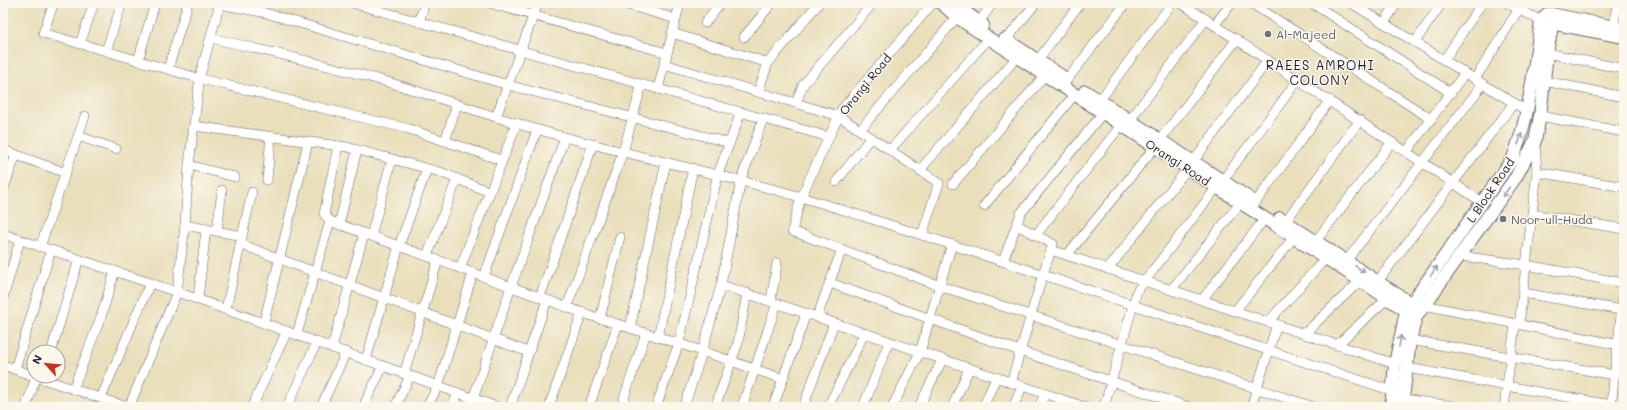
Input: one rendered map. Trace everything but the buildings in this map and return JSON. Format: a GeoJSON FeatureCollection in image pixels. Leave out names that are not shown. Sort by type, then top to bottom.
{"type":"FeatureCollection","features":[{"type":"Feature","properties":{"kind":"main road","name":"Orangi Road"},"geometry":{"type":"LineString","coordinates":[[941,3],[957,17],[1006,40],[1038,60],[1100,100],[1126,123],[1190,165],[1286,222],[1313,245],[1325,259],[1360,281],[1391,295],[1416,309]]}},
{"type":"Feature","properties":{"kind":"main road","name":"Orangi Road"},"geometry":{"type":"LineString","coordinates":[[953,3],[989,38],[1103,113],[1126,123]]}},
{"type":"Feature","properties":{"kind":"main road"},"geometry":{"type":"LineString","coordinates":[[1619,28],[1547,14],[1547,23],[1624,37]]}},
{"type":"Feature","properties":{"kind":"main road","name":"L Block Road"},"geometry":{"type":"LineString","coordinates":[[1403,403],[1410,340],[1416,309],[1460,256],[1516,177],[1535,141],[1540,116],[1547,53],[1547,23]]}},
{"type":"Feature","properties":{"kind":"main road","name":"L Block Road"},"geometry":{"type":"LineString","coordinates":[[1391,407],[1395,364],[1416,309],[1482,202],[1513,158],[1523,130],[1526,111],[1547,23]]}},
{"type":"Feature","properties":{"kind":"main road","name":"Orangi Road"},"geometry":{"type":"LineString","coordinates":[[1220,184],[1240,202],[1294,237],[1347,260],[1378,281],[1391,295]]}},
{"type":"Feature","properties":{"kind":"street"},"geometry":{"type":"LineString","coordinates":[[54,3],[43,33],[200,79],[410,129],[501,160]]}},
{"type":"Feature","properties":{"kind":"street"},"geometry":{"type":"LineString","coordinates":[[80,44],[94,3]]}},
{"type":"Feature","properties":{"kind":"street"},"geometry":{"type":"LineString","coordinates":[[106,51],[122,3]]}},
{"type":"Feature","properties":{"kind":"street"},"geometry":{"type":"LineString","coordinates":[[138,61],[155,3]]}},
{"type":"Feature","properties":{"kind":"street"},"geometry":{"type":"LineString","coordinates":[[168,69],[188,3]]}},
{"type":"Feature","properties":{"kind":"street"},"geometry":{"type":"LineString","coordinates":[[352,3],[829,137]]}},
{"type":"Feature","properties":{"kind":"street"},"geometry":{"type":"LineString","coordinates":[[419,22],[425,3]]}},
{"type":"Feature","properties":{"kind":"street"},"geometry":{"type":"LineString","coordinates":[[489,3],[667,53]]}},
{"type":"Feature","properties":{"kind":"street"},"geometry":{"type":"LineString","coordinates":[[496,117],[538,3]]}},
{"type":"Feature","properties":{"kind":"street"},"geometry":{"type":"LineString","coordinates":[[658,89],[680,3]]}},
{"type":"Feature","properties":{"kind":"street"},"geometry":{"type":"LineString","coordinates":[[705,23],[720,3]]}},
{"type":"Feature","properties":{"kind":"street"},"geometry":{"type":"LineString","coordinates":[[744,37],[772,3]]}},
{"type":"Feature","properties":{"kind":"street"},"geometry":{"type":"LineString","coordinates":[[758,92],[768,63],[819,3]]}},
{"type":"Feature","properties":{"kind":"street"},"geometry":{"type":"LineString","coordinates":[[796,103],[803,85],[873,3]]}},
{"type":"Feature","properties":{"kind":"street","name":"Orangi Road"},"geometry":{"type":"LineString","coordinates":[[842,249],[792,231],[801,197],[842,109],[933,3]]}},
{"type":"Feature","properties":{"kind":"street"},"geometry":{"type":"LineString","coordinates":[[976,25],[993,3]]}},
{"type":"Feature","properties":{"kind":"street"},"geometry":{"type":"LineString","coordinates":[[1006,40],[1036,3]]}},
{"type":"Feature","properties":{"kind":"street"},"geometry":{"type":"LineString","coordinates":[[1038,60],[1080,3]]}},
{"type":"Feature","properties":{"kind":"street"},"geometry":{"type":"LineString","coordinates":[[1067,80],[1126,3]]}},
{"type":"Feature","properties":{"kind":"street"},"geometry":{"type":"LineString","coordinates":[[1100,100],[1172,3]]}},
{"type":"Feature","properties":{"kind":"street"},"geometry":{"type":"LineString","coordinates":[[1181,3],[1330,100],[1482,202]]}},
{"type":"Feature","properties":{"kind":"street"},"geometry":{"type":"LineString","coordinates":[[1215,24],[1232,3]]}},
{"type":"Feature","properties":{"kind":"street"},"geometry":{"type":"LineString","coordinates":[[1251,3],[1431,120]]}},
{"type":"Feature","properties":{"kind":"street"},"geometry":{"type":"LineString","coordinates":[[1312,3],[1451,93]]}},
{"type":"Feature","properties":{"kind":"street"},"geometry":{"type":"LineString","coordinates":[[1352,3],[1526,111]]}},
{"type":"Feature","properties":{"kind":"street"},"geometry":{"type":"LineString","coordinates":[[1384,23],[1397,3]]}},
{"type":"Feature","properties":{"kind":"street"},"geometry":{"type":"LineString","coordinates":[[1415,42],[1442,3]]}},
{"type":"Feature","properties":{"kind":"street"},"geometry":{"type":"LineString","coordinates":[[1444,60],[1482,3]]}},
{"type":"Feature","properties":{"kind":"street"},"geometry":{"type":"LineString","coordinates":[[1507,3],[1519,6],[1547,23]]}},
{"type":"Feature","properties":{"kind":"street"},"geometry":{"type":"LineString","coordinates":[[1617,3],[1619,28]]}},
{"type":"Feature","properties":{"kind":"street"},"geometry":{"type":"LineString","coordinates":[[58,384],[128,407],[177,292],[185,225],[189,165],[200,79],[218,4],[262,12],[508,85],[730,143]]}},
{"type":"Feature","properties":{"kind":"street"},"geometry":{"type":"LineString","coordinates":[[625,4],[676,19]]}},
{"type":"Feature","properties":{"kind":"street"},"geometry":{"type":"LineString","coordinates":[[1347,260],[1422,162],[1479,82],[1519,6]]}},
{"type":"Feature","properties":{"kind":"street"},"geometry":{"type":"LineString","coordinates":[[860,130],[957,17]]}},
{"type":"Feature","properties":{"kind":"street"},"geometry":{"type":"LineString","coordinates":[[1036,235],[1126,123],[1206,19]]}},
{"type":"Feature","properties":{"kind":"street"},"geometry":{"type":"LineString","coordinates":[[672,33],[768,63]]}},
{"type":"Feature","properties":{"kind":"street"},"geometry":{"type":"LineString","coordinates":[[211,38],[306,60],[393,84],[537,130],[718,174],[801,197],[952,244],[1134,304],[1269,351],[1393,391]]}},
{"type":"Feature","properties":{"kind":"street"},"geometry":{"type":"LineString","coordinates":[[890,150],[989,38]]}},
{"type":"Feature","properties":{"kind":"street"},"geometry":{"type":"LineString","coordinates":[[1067,256],[1237,39]]}},
{"type":"Feature","properties":{"kind":"street"},"geometry":{"type":"LineString","coordinates":[[1547,53],[1624,69]]}},
{"type":"Feature","properties":{"kind":"street"},"geometry":{"type":"LineString","coordinates":[[920,170],[1017,57]]}},
{"type":"Feature","properties":{"kind":"street"},"geometry":{"type":"LineString","coordinates":[[1108,269],[1190,165],[1268,60]]}},
{"type":"Feature","properties":{"kind":"street"},"geometry":{"type":"LineString","coordinates":[[664,64],[839,116],[871,137],[939,183],[922,235]]}},
{"type":"Feature","properties":{"kind":"street"},"geometry":{"type":"LineString","coordinates":[[1407,151],[1466,73]]}},
{"type":"Feature","properties":{"kind":"street"},"geometry":{"type":"LineString","coordinates":[[953,184],[1045,75]]}},
{"type":"Feature","properties":{"kind":"street"},"geometry":{"type":"LineString","coordinates":[[1104,407],[1137,291],[1298,80]]}},
{"type":"Feature","properties":{"kind":"street"},"geometry":{"type":"LineString","coordinates":[[1544,81],[1624,97]]}},
{"type":"Feature","properties":{"kind":"street"},"geometry":{"type":"LineString","coordinates":[[567,307],[623,152],[642,84]]}},
{"type":"Feature","properties":{"kind":"street"},"geometry":{"type":"LineString","coordinates":[[984,206],[1075,94]]}},
{"type":"Feature","properties":{"kind":"street"},"geometry":{"type":"LineString","coordinates":[[1256,203],[1330,100]]}},
{"type":"Feature","properties":{"kind":"street"},"geometry":{"type":"LineString","coordinates":[[1378,281],[1514,103]]}},
{"type":"Feature","properties":{"kind":"street"},"geometry":{"type":"LineString","coordinates":[[445,141],[457,104]]}},
{"type":"Feature","properties":{"kind":"street"},"geometry":{"type":"LineString","coordinates":[[656,407],[679,343],[718,174],[740,112]]}},
{"type":"Feature","properties":{"kind":"street"},"geometry":{"type":"LineString","coordinates":[[1003,261],[1022,213],[1103,113]]}},
{"type":"Feature","properties":{"kind":"street"},"geometry":{"type":"LineString","coordinates":[[40,246],[85,116]]}},
{"type":"Feature","properties":{"kind":"street"},"geometry":{"type":"LineString","coordinates":[[1540,116],[1624,132]]}},
{"type":"Feature","properties":{"kind":"street"},"geometry":{"type":"LineString","coordinates":[[684,407],[721,285],[741,180],[763,118]]}},
{"type":"Feature","properties":{"kind":"street"},"geometry":{"type":"LineString","coordinates":[[1286,222],[1360,120]]}},
{"type":"Feature","properties":{"kind":"street"},"geometry":{"type":"LineString","coordinates":[[460,268],[501,160],[517,123]]}},
{"type":"Feature","properties":{"kind":"street"},"geometry":{"type":"LineString","coordinates":[[194,126],[357,150],[427,169],[490,192]]}},
{"type":"Feature","properties":{"kind":"street"},"geometry":{"type":"LineString","coordinates":[[484,277],[537,130]]}},
{"type":"Feature","properties":{"kind":"street"},"geometry":{"type":"LineString","coordinates":[[78,136],[116,149]]}},
{"type":"Feature","properties":{"kind":"street"},"geometry":{"type":"LineString","coordinates":[[267,180],[270,136]]}},
{"type":"Feature","properties":{"kind":"street"},"geometry":{"type":"LineString","coordinates":[[473,399],[511,287],[565,137]]}},
{"type":"Feature","properties":{"kind":"street"},"geometry":{"type":"LineString","coordinates":[[836,182],[871,137]]}},
{"type":"Feature","properties":{"kind":"street"},"geometry":{"type":"LineString","coordinates":[[1504,407],[1511,357],[1523,293],[1537,172],[1535,141]]}},
{"type":"Feature","properties":{"kind":"street"},"geometry":{"type":"LineString","coordinates":[[264,322],[308,142]]}},
{"type":"Feature","properties":{"kind":"street"},"geometry":{"type":"LineString","coordinates":[[1313,245],[1392,142]]}},
{"type":"Feature","properties":{"kind":"street"},"geometry":{"type":"LineString","coordinates":[[510,407],[593,144]]}},
{"type":"Feature","properties":{"kind":"street"},"geometry":{"type":"LineString","coordinates":[[338,146],[324,214],[330,222],[582,313],[658,336],[783,379]]}},
{"type":"Feature","properties":{"kind":"street"},"geometry":{"type":"LineString","coordinates":[[3,150],[66,173]]}},
{"type":"Feature","properties":{"kind":"street"},"geometry":{"type":"LineString","coordinates":[[339,225],[357,150]]}},
{"type":"Feature","properties":{"kind":"street"},"geometry":{"type":"LineString","coordinates":[[3,190],[16,154]]}},
{"type":"Feature","properties":{"kind":"street"},"geometry":{"type":"LineString","coordinates":[[332,347],[350,286],[392,159]]}},
{"type":"Feature","properties":{"kind":"street"},"geometry":{"type":"LineString","coordinates":[[630,328],[666,162]]}},
{"type":"Feature","properties":{"kind":"street"},"geometry":{"type":"LineString","coordinates":[[189,165],[235,177]]}},
{"type":"Feature","properties":{"kind":"street"},"geometry":{"type":"LineString","coordinates":[[658,336],[692,168]]}},
{"type":"Feature","properties":{"kind":"street"},"geometry":{"type":"LineString","coordinates":[[366,360],[399,246],[427,169]]}},
{"type":"Feature","properties":{"kind":"street"},"geometry":{"type":"LineString","coordinates":[[1537,172],[1624,186]]}},
{"type":"Feature","properties":{"kind":"street"},"geometry":{"type":"LineString","coordinates":[[427,256],[457,179]]}},
{"type":"Feature","properties":{"kind":"street"},"geometry":{"type":"LineString","coordinates":[[217,231],[222,190]]}},
{"type":"Feature","properties":{"kind":"street"},"geometry":{"type":"LineString","coordinates":[[226,309],[252,192]]}},
{"type":"Feature","properties":{"kind":"street"},"geometry":{"type":"LineString","coordinates":[[1171,290],[1240,202]]}},
{"type":"Feature","properties":{"kind":"street"},"geometry":{"type":"LineString","coordinates":[[1532,214],[1624,229]]}},
{"type":"Feature","properties":{"kind":"street"},"geometry":{"type":"LineString","coordinates":[[1202,300],[1265,218]]}},
{"type":"Feature","properties":{"kind":"street"},"geometry":{"type":"LineString","coordinates":[[297,334],[330,222]]}},
{"type":"Feature","properties":{"kind":"street"},"geometry":{"type":"LineString","coordinates":[[185,225],[217,231],[241,240],[279,258],[350,286],[528,352]]}},
{"type":"Feature","properties":{"kind":"street"},"geometry":{"type":"LineString","coordinates":[[1011,383],[1053,244],[1017,225]]}},
{"type":"Feature","properties":{"kind":"street"},"geometry":{"type":"LineString","coordinates":[[198,299],[206,229]]}},
{"type":"Feature","properties":{"kind":"street"},"geometry":{"type":"LineString","coordinates":[[3,234],[150,282],[264,322],[495,407]]}},
{"type":"Feature","properties":{"kind":"street"},"geometry":{"type":"LineString","coordinates":[[600,319],[620,237]]}},
{"type":"Feature","properties":{"kind":"street"},"geometry":{"type":"LineString","coordinates":[[1235,311],[1294,237]]}},
{"type":"Feature","properties":{"kind":"street"},"geometry":{"type":"LineString","coordinates":[[3,298],[20,240]]}},
{"type":"Feature","properties":{"kind":"street"},"geometry":{"type":"LineString","coordinates":[[892,407],[920,352],[952,244]]}},
{"type":"Feature","properties":{"kind":"street"},"geometry":{"type":"LineString","coordinates":[[817,318],[842,249],[940,286],[1314,407]]}},
{"type":"Feature","properties":{"kind":"street"},"geometry":{"type":"LineString","coordinates":[[26,374],[7,369],[51,250]]}},
{"type":"Feature","properties":{"kind":"street"},"geometry":{"type":"LineString","coordinates":[[1051,250],[1395,364]]}},
{"type":"Feature","properties":{"kind":"street"},"geometry":{"type":"LineString","coordinates":[[1460,256],[1526,265],[1624,283]]}},
{"type":"Feature","properties":{"kind":"street"},"geometry":{"type":"LineString","coordinates":[[1250,407],[1269,351],[1273,323],[1325,259]]}},
{"type":"Feature","properties":{"kind":"street"},"geometry":{"type":"LineString","coordinates":[[54,344],[80,260]]}},
{"type":"Feature","properties":{"kind":"street"},"geometry":{"type":"LineString","coordinates":[[395,407],[407,375],[422,313],[438,260]]}},
{"type":"Feature","properties":{"kind":"street"},"geometry":{"type":"LineString","coordinates":[[742,407],[755,369],[774,302],[777,263]]}},
{"type":"Feature","properties":{"kind":"street"},"geometry":{"type":"LineString","coordinates":[[73,389],[100,317],[115,271]]}},
{"type":"Feature","properties":{"kind":"street"},"geometry":{"type":"LineString","coordinates":[[427,407],[438,386],[473,273]]}},
{"type":"Feature","properties":{"kind":"street"},"geometry":{"type":"LineString","coordinates":[[1304,334],[1360,281]]}},
{"type":"Feature","properties":{"kind":"street"},"geometry":{"type":"LineString","coordinates":[[101,398],[150,282]]}},
{"type":"Feature","properties":{"kind":"street"},"geometry":{"type":"LineString","coordinates":[[830,283],[929,320],[1189,407]]}},
{"type":"Feature","properties":{"kind":"street"},"geometry":{"type":"LineString","coordinates":[[721,285],[1045,394],[1062,403],[1082,406]]}},
{"type":"Feature","properties":{"kind":"street"},"geometry":{"type":"LineString","coordinates":[[1408,368],[1611,406],[1615,374],[1621,345],[1624,288]]}},
{"type":"Feature","properties":{"kind":"street"},"geometry":{"type":"LineString","coordinates":[[715,407],[738,343],[747,293]]}},
{"type":"Feature","properties":{"kind":"street"},"geometry":{"type":"LineString","coordinates":[[1523,293],[1622,310]]}},
{"type":"Feature","properties":{"kind":"street"},"geometry":{"type":"LineString","coordinates":[[1337,345],[1391,295]]}},
{"type":"Feature","properties":{"kind":"street"},"geometry":{"type":"LineString","coordinates":[[1416,309],[1517,325],[1621,345]]}},
{"type":"Feature","properties":{"kind":"street"},"geometry":{"type":"LineString","coordinates":[[549,407],[582,313]]}},
{"type":"Feature","properties":{"kind":"street"},"geometry":{"type":"LineString","coordinates":[[773,407],[806,314]]}},
{"type":"Feature","properties":{"kind":"street"},"geometry":{"type":"LineString","coordinates":[[803,407],[834,323]]}},
{"type":"Feature","properties":{"kind":"street"},"geometry":{"type":"LineString","coordinates":[[589,407],[618,324]]}},
{"type":"Feature","properties":{"kind":"street"},"geometry":{"type":"LineString","coordinates":[[252,407],[287,331]]}},
{"type":"Feature","properties":{"kind":"street"},"geometry":{"type":"LineString","coordinates":[[621,407],[646,333]]}},
{"type":"Feature","properties":{"kind":"street"},"geometry":{"type":"LineString","coordinates":[[828,407],[864,334]]}},
{"type":"Feature","properties":{"kind":"street"},"geometry":{"type":"LineString","coordinates":[[1410,340],[1615,374]]}},
{"type":"Feature","properties":{"kind":"street"},"geometry":{"type":"LineString","coordinates":[[287,407],[317,342]]}},
{"type":"Feature","properties":{"kind":"street"},"geometry":{"type":"LineString","coordinates":[[863,407],[889,342]]}},
{"type":"Feature","properties":{"kind":"street"},"geometry":{"type":"LineString","coordinates":[[322,407],[346,352]]}},
{"type":"Feature","properties":{"kind":"street"},"geometry":{"type":"LineString","coordinates":[[919,407],[942,360]]}},
{"type":"Feature","properties":{"kind":"street"},"geometry":{"type":"LineString","coordinates":[[363,407],[383,366]]}},
{"type":"Feature","properties":{"kind":"street"},"geometry":{"type":"LineString","coordinates":[[952,407],[969,369]]}},
{"type":"Feature","properties":{"kind":"street"},"geometry":{"type":"LineString","coordinates":[[983,407],[996,378]]}},
{"type":"Feature","properties":{"kind":"street"},"geometry":{"type":"LineString","coordinates":[[26,407],[35,384]]}},
{"type":"Feature","properties":{"kind":"street"},"geometry":{"type":"LineString","coordinates":[[1013,407],[1022,387]]}},
{"type":"Feature","properties":{"kind":"street"},"geometry":{"type":"LineString","coordinates":[[452,407],[458,393]]}},
{"type":"Feature","properties":{"kind":"street"},"geometry":{"type":"LineString","coordinates":[[1039,407],[1045,394]]}},
{"type":"Feature","properties":{"kind":"street"},"geometry":{"type":"LineString","coordinates":[[1403,403],[1454,407]]}},
{"type":"Feature","properties":{"kind":"place","name":"Al-Majeed"},"geometry":{"type":"Point","coordinates":[1268,34]}},
{"type":"Feature","properties":{"kind":"place","name":"Noor-ull-Huda"},"geometry":{"type":"Point","coordinates":[1503,219]}},
{"type":"Feature","properties":{"kind":"district","name":"RAEES AMROHI COLONY"},"geometry":{"type":"Point","coordinates":[1320,72]}}]}
